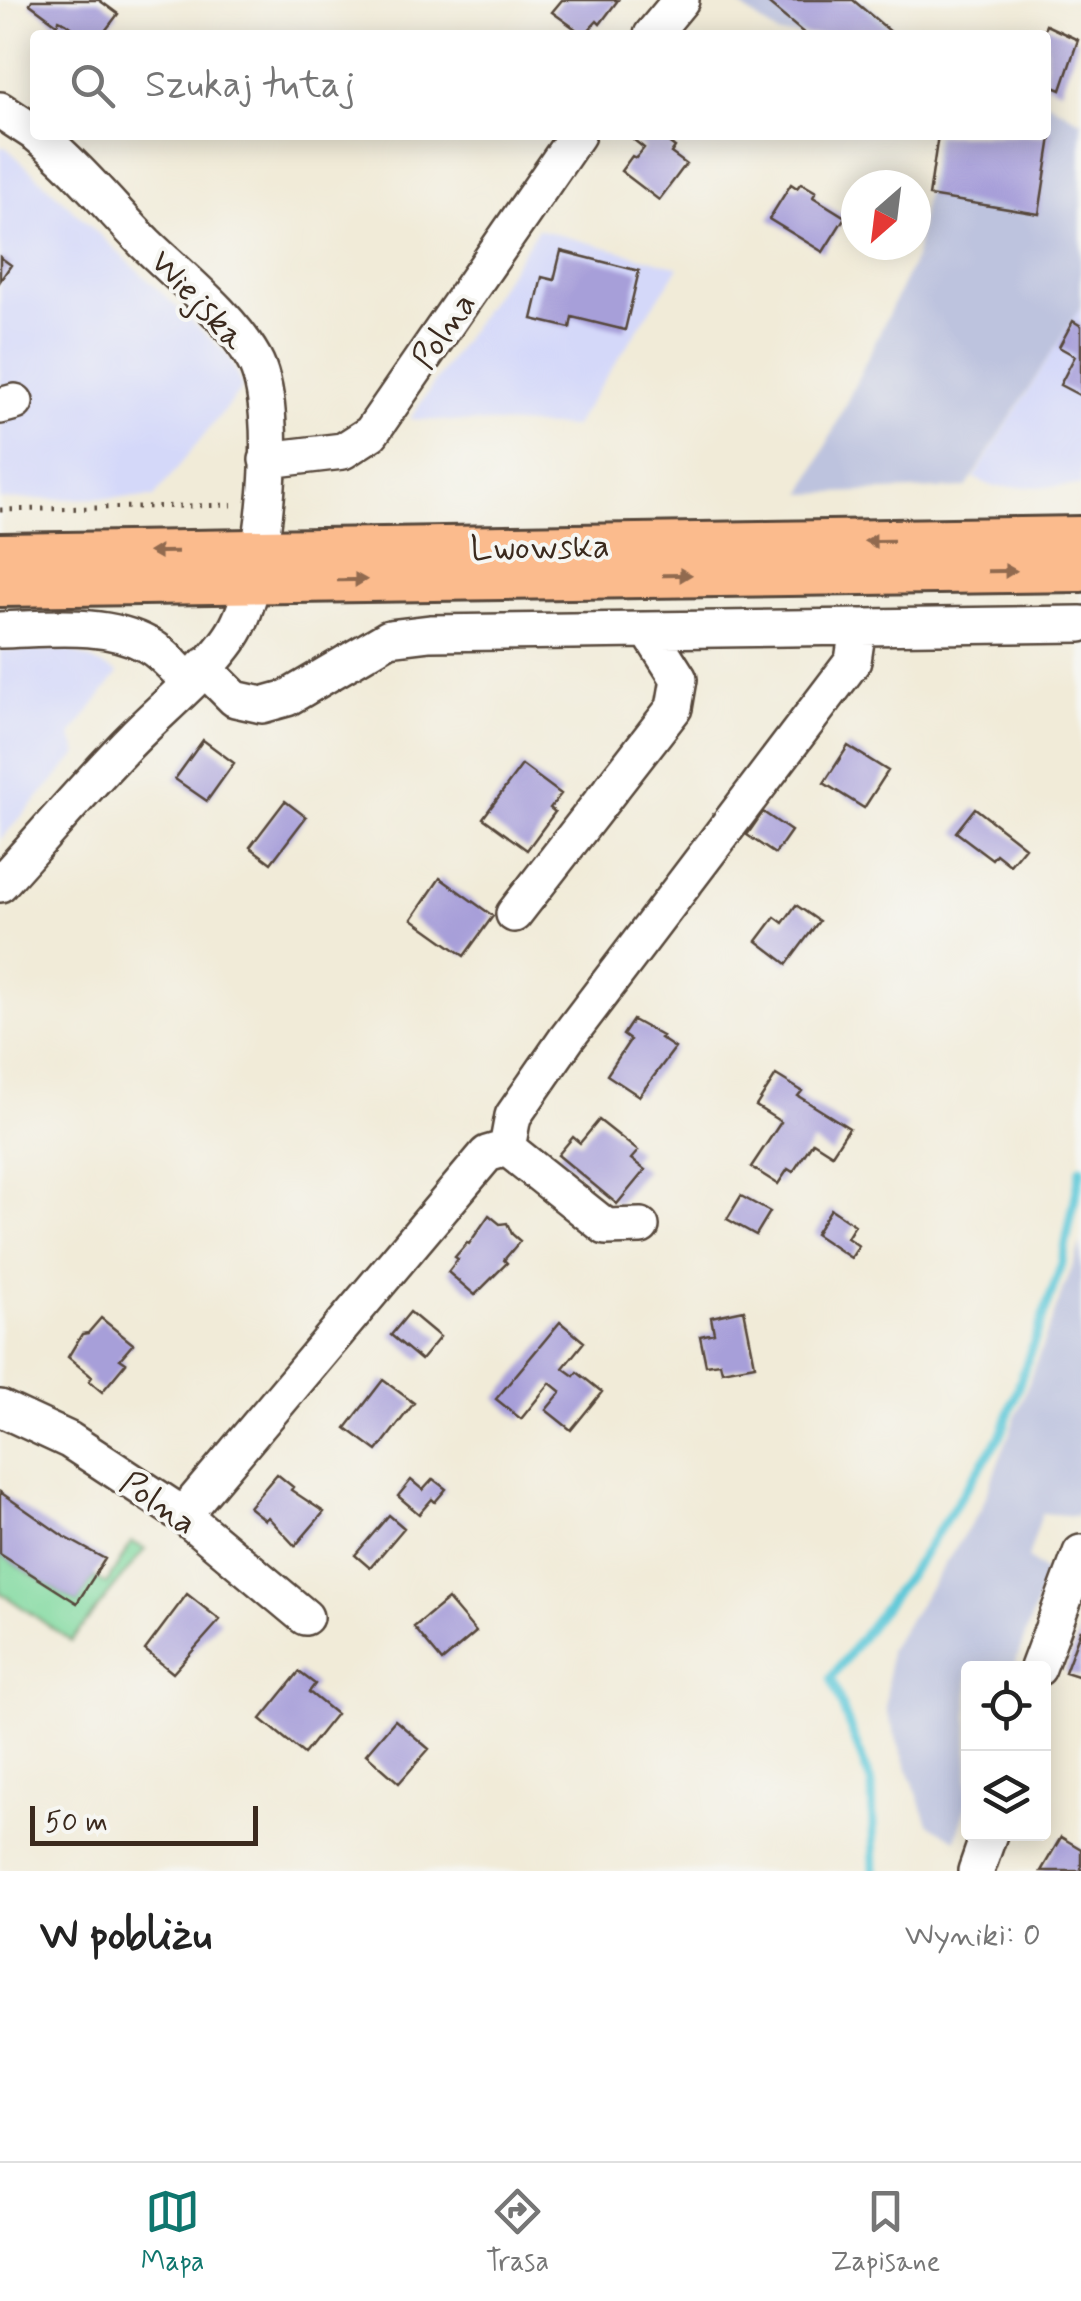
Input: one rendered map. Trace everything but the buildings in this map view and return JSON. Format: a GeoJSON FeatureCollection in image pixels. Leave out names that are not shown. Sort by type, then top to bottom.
{"type":"FeatureCollection","features":[{"type":"Feature","properties":{"kind":"main road","name":"Lwowska"},"geometry":{"type":"LineString","coordinates":[[0,585],[258,566],[1081,538]]}},
{"type":"Feature","properties":{"kind":"main road","name":"Lwowska"},"geometry":{"type":"LineString","coordinates":[[0,555],[258,566],[1081,570]]}},
{"type":"Feature","properties":{"kind":"street"},"geometry":{"type":"LineString","coordinates":[[656,30],[681,0]]}},
{"type":"Feature","properties":{"kind":"street","name":"Wiejska"},"geometry":{"type":"LineString","coordinates":[[0,110],[30,130]]}},
{"type":"Feature","properties":{"kind":"street","name":"Wiejska"},"geometry":{"type":"LineString","coordinates":[[42,140],[194,291],[254,360],[267,394],[267,460],[258,566]]}},
{"type":"Feature","properties":{"kind":"street","name":"Polna"},"geometry":{"type":"LineString","coordinates":[[267,460],[342,452],[371,433],[574,140]]}},
{"type":"Feature","properties":{"kind":"street"},"geometry":{"type":"LineString","coordinates":[[0,884],[130,740],[222,649],[237,628],[258,566]]}},
{"type":"Feature","properties":{"kind":"street"},"geometry":{"type":"LineString","coordinates":[[0,630],[81,629],[120,634],[151,646],[235,699],[262,705],[287,698],[389,638],[430,633],[1081,624]]}},
{"type":"Feature","properties":{"kind":"street"},"geometry":{"type":"LineString","coordinates":[[507,1148],[513,1116],[567,1038],[853,660],[858,627]]}},
{"type":"Feature","properties":{"kind":"street"},"geometry":{"type":"LineString","coordinates":[[514,914],[674,708],[679,680],[648,630]]}},
{"type":"Feature","properties":{"kind":"street"},"geometry":{"type":"LineString","coordinates":[[507,1148],[606,1227],[641,1226]]}},
{"type":"Feature","properties":{"kind":"street"},"geometry":{"type":"LineString","coordinates":[[182,1514],[487,1154],[507,1148]]}},
{"type":"Feature","properties":{"kind":"street","name":"Polna"},"geometry":{"type":"LineString","coordinates":[[0,1408],[69,1440],[182,1514],[305,1617]]}},
{"type":"Feature","properties":{"kind":"street"},"geometry":{"type":"LineString","coordinates":[[1041,1661],[1081,1553]]}},
{"type":"Feature","properties":{"kind":"street"},"geometry":{"type":"LineString","coordinates":[[976,1871],[987,1841]]}},
{"type":"Feature","properties":{"kind":"path"},"geometry":{"type":"LineString","coordinates":[[0,510],[244,505]]}},
{"type":"Feature","properties":{"kind":"shaded area"},"geometry":{"type":"Polygon","coordinates":[[[732,0],[862,0],[897,30],[772,30],[732,0]]]}},
{"type":"Feature","properties":{"kind":"shaded area"},"geometry":{"type":"Polygon","coordinates":[[[1051,104],[1081,121],[1081,306],[966,488],[803,494],[914,260],[931,260],[929,170],[934,140],[1051,140],[1051,104]]]}},
{"type":"Feature","properties":{"kind":"shaded area"},"geometry":{"type":"Polygon","coordinates":[[[0,146],[7,148],[229,356],[242,388],[154,497],[0,500],[0,146]]]}},
{"type":"Feature","properties":{"kind":"shaded area"},"geometry":{"type":"Polygon","coordinates":[[[538,229],[679,267],[573,427],[410,419],[538,229]]]}},
{"type":"Feature","properties":{"kind":"shaded area"},"geometry":{"type":"Polygon","coordinates":[[[1081,306],[1081,486],[994,487],[974,478],[1081,306]]]}},
{"type":"Feature","properties":{"kind":"shaded area"},"geometry":{"type":"Polygon","coordinates":[[[0,650],[70,650],[118,673],[71,735],[78,754],[0,840],[0,650]]]}},
{"type":"Feature","properties":{"kind":"shaded area"},"geometry":{"type":"Polygon","coordinates":[[[1081,1243],[1081,1508],[1076,1516],[1042,1513],[1028,1558],[1046,1574],[1016,1661],[961,1661],[961,1824],[956,1840],[928,1823],[886,1710],[889,1650],[981,1509],[1081,1243]]]}},
{"type":"Feature","properties":{"kind":"green space"},"geometry":{"type":"Polygon","coordinates":[[[132,1542],[145,1549],[71,1641],[0,1592],[0,1554],[77,1603],[94,1577],[106,1584],[132,1542]]]}},
{"type":"Feature","properties":{"kind":"waterway"},"geometry":{"type":"LineString","coordinates":[[874,1871],[872,1785],[831,1678],[918,1562],[1001,1435],[1062,1263],[1081,1168]]}}]}
